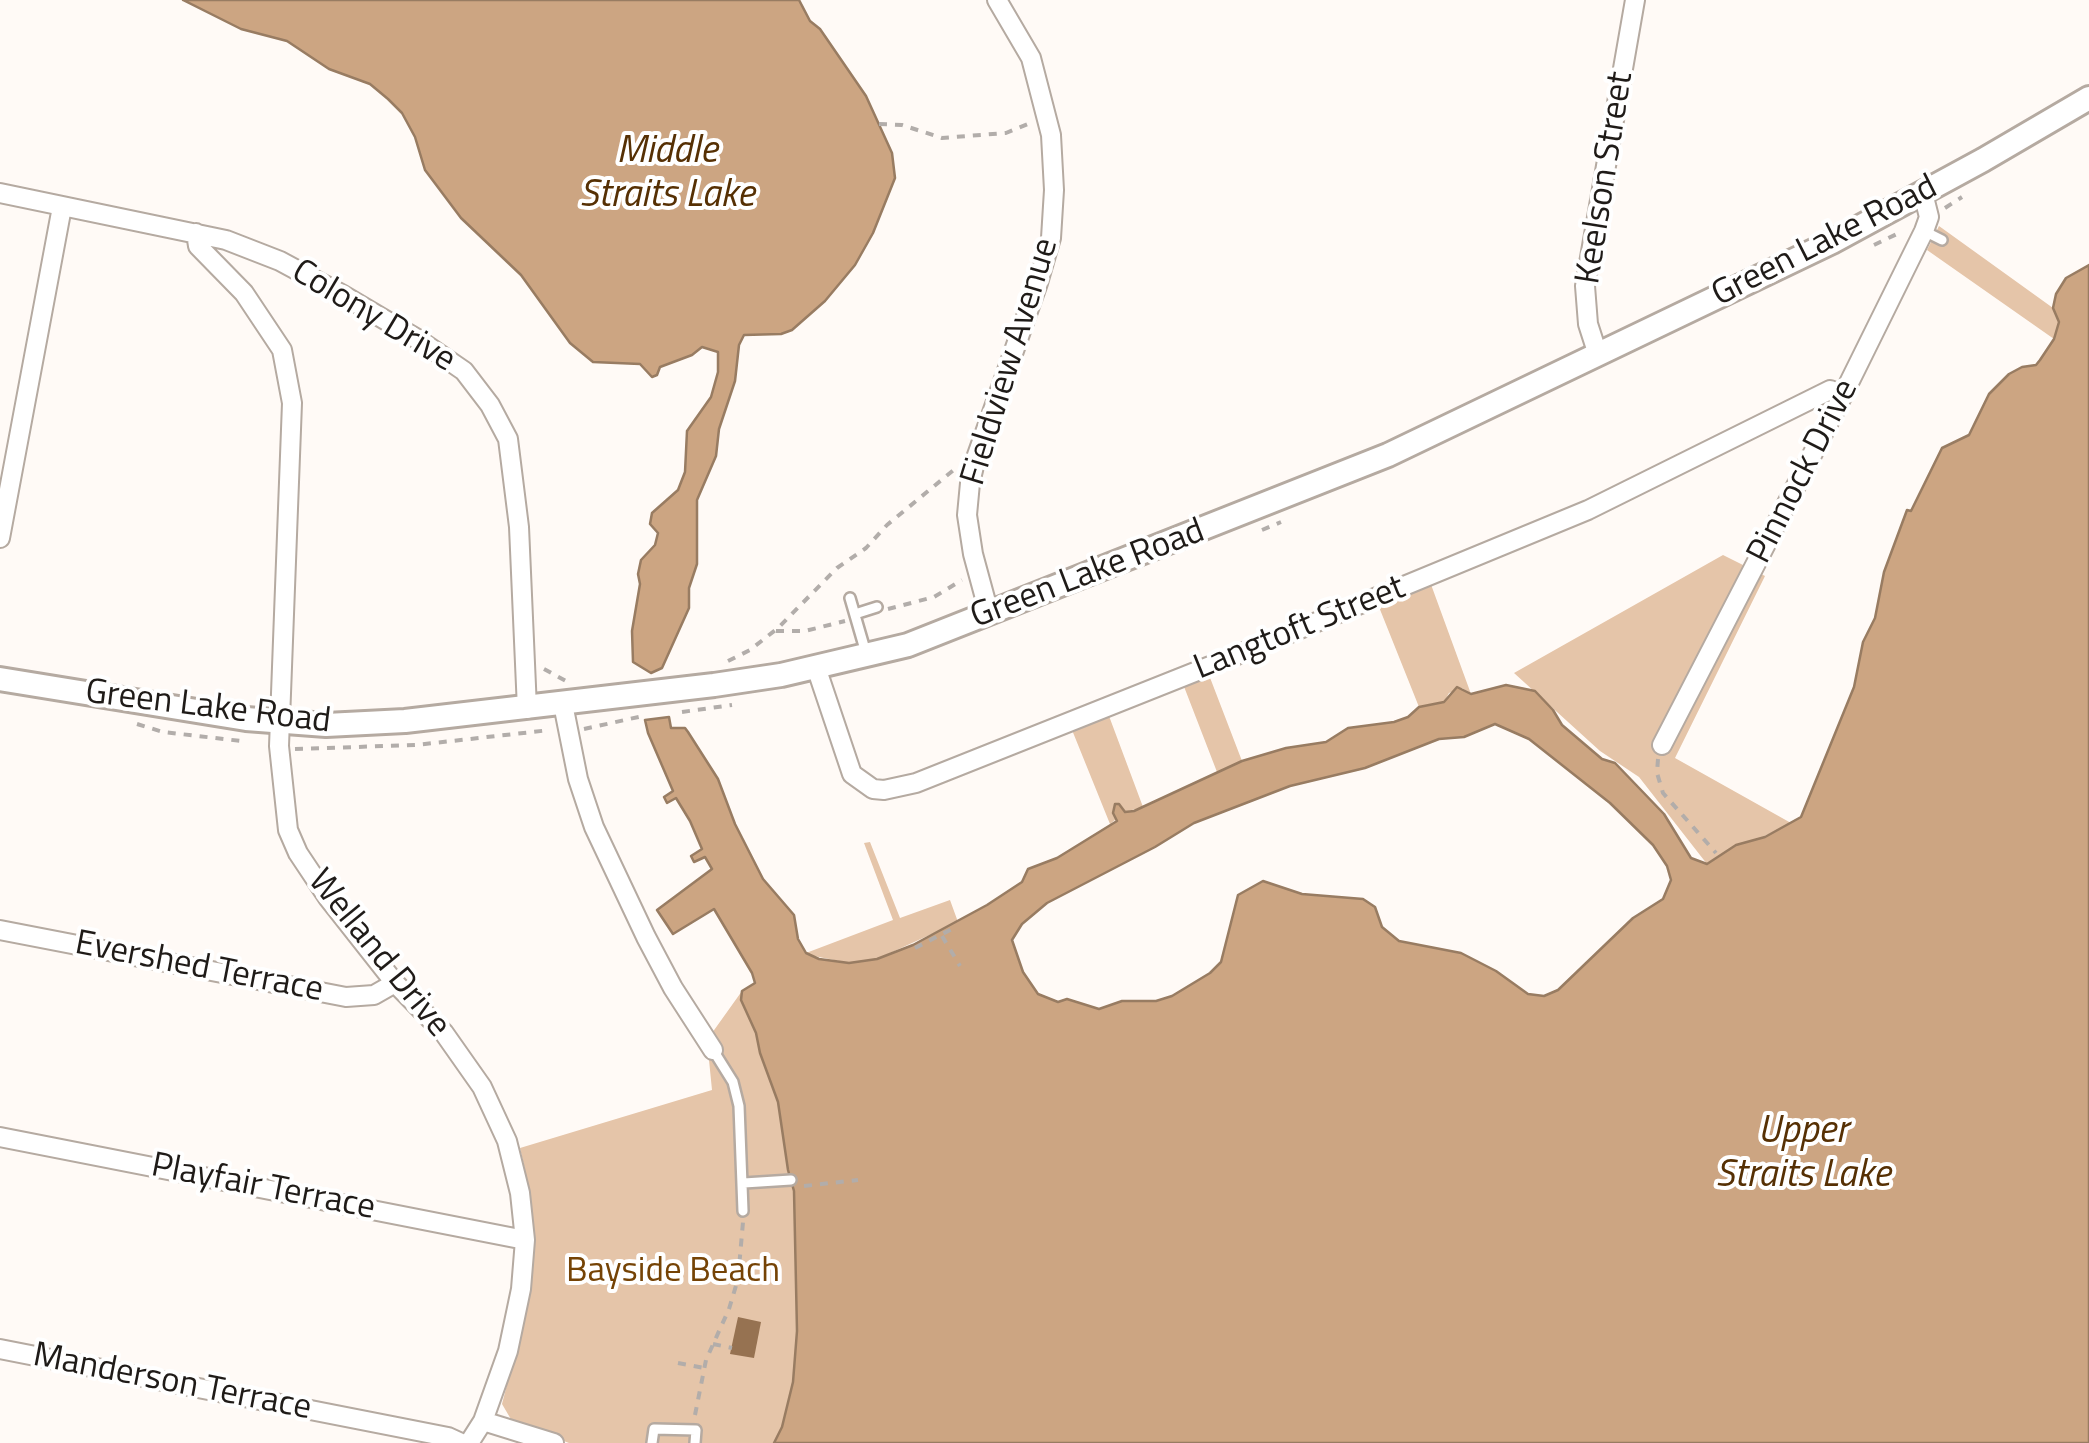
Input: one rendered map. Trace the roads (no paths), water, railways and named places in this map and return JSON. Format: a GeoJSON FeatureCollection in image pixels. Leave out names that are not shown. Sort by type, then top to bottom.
{"type":"FeatureCollection","features":[{"type":"Feature","properties":{"kind":"street","name":"Fieldview Avenue"},"geometry":{"type":"LineString","coordinates":[[989,613],[967,515],[976,458],[1050,238],[1054,190],[1051,135],[1031,58],[997,0]]}},
{"type":"Feature","properties":{"kind":"street","name":"Keelson Street"},"geometry":{"type":"LineString","coordinates":[[1598,355],[1588,324],[1585,286],[1635,0]]}},
{"type":"Feature","properties":{"kind":"street","name":"Green Lake Road"},"geometry":{"type":"LineString","coordinates":[[0,680],[281,722],[405,722],[527,709],[566,693],[781,675],[908,645],[1388,455],[1815,250],[2089,98]]}},
{"type":"Feature","properties":{"kind":"street","name":"Colony Drive"},"geometry":{"type":"LineString","coordinates":[[0,193],[226,240],[280,261],[404,331],[464,371],[490,405],[508,438],[519,527],[527,709]]}},
{"type":"Feature","properties":{"kind":"street","name":"Pinnock Drive"},"geometry":{"type":"LineString","coordinates":[[1662,746],[1924,231],[1929,218],[1923,193]]}},
{"type":"Feature","properties":{"kind":"street"},"geometry":{"type":"LineString","coordinates":[[0,538],[62,207]]}},
{"type":"Feature","properties":{"kind":"street","name":"Welland Drive"},"geometry":{"type":"LineString","coordinates":[[196,233],[198,246],[244,293],[282,350],[292,403],[279,764],[288,830],[298,853],[396,983],[444,1033],[482,1088],[506,1141],[520,1194],[525,1240],[521,1289],[508,1351],[484,1421],[469,1443]]}},
{"type":"Feature","properties":{"kind":"street","name":"Langtoft Street"},"geometry":{"type":"LineString","coordinates":[[816,668],[852,774],[872,789],[916,782],[1588,510],[1830,390],[1843,395]]}},
{"type":"Feature","properties":{"kind":"street"},"geometry":{"type":"LineString","coordinates":[[566,693],[578,780],[594,827],[655,954],[713,1050]]}},
{"type":"Feature","properties":{"kind":"street","name":"Evershed Terrace"},"geometry":{"type":"LineString","coordinates":[[0,930],[346,997],[374,995],[396,983]]}},
{"type":"Feature","properties":{"kind":"street","name":"Playfair Terrace"},"geometry":{"type":"LineString","coordinates":[[0,1137],[525,1240]]}},
{"type":"Feature","properties":{"kind":"street","name":"Manderson Terrace"},"geometry":{"type":"LineString","coordinates":[[0,1349],[448,1437],[460,1443]]}},
{"type":"Feature","properties":{"kind":"street"},"geometry":{"type":"LineString","coordinates":[[484,1421],[554,1443]]}},
{"type":"Feature","properties":{"kind":"lane"},"geometry":{"type":"LineString","coordinates":[[1924,231],[1942,240]]}},
{"type":"Feature","properties":{"kind":"lane"},"geometry":{"type":"LineString","coordinates":[[850,598],[867,655]]}},
{"type":"Feature","properties":{"kind":"lane"},"geometry":{"type":"LineString","coordinates":[[855,614],[876,607]]}},
{"type":"Feature","properties":{"kind":"lane"},"geometry":{"type":"LineString","coordinates":[[713,1050],[733,1082],[740,1106],[743,1211]]}},
{"type":"Feature","properties":{"kind":"lane"},"geometry":{"type":"LineString","coordinates":[[744,1183],[790,1184]]}},
{"type":"Feature","properties":{"kind":"lane"},"geometry":{"type":"LineString","coordinates":[[652,1443],[654,1429],[696,1430],[695,1443]]}},
{"type":"Feature","properties":{"kind":"water","name":"Middle Straits Lake"},"geometry":{"type":"Polygon","coordinates":[[[183,0],[799,0],[810,21],[820,29],[866,96],[892,153],[895,178],[855,265],[825,301],[792,330],[744,335],[739,345],[735,381],[719,429],[716,456],[697,500],[697,564],[689,588],[689,608],[662,668],[651,673],[633,662],[638,574],[641,560],[655,545],[658,533],[650,524],[652,513],[678,490],[685,472],[687,431],[711,397],[718,372],[718,352],[702,347],[660,367],[652,377],[640,364],[593,362],[570,343],[521,275],[461,218],[425,170],[415,137],[402,113],[388,99],[370,84],[329,69],[287,41],[241,29],[183,0]]]}},
{"type":"Feature","properties":{"kind":"water","name":"Upper Straits Lake"},"geometry":{"type":"Polygon","coordinates":[[[2089,265],[2089,1443],[774,1443],[793,1382],[797,1331],[794,1191],[778,1102],[741,1000],[742,991],[755,983],[752,973],[714,909],[673,934],[657,910],[712,869],[705,857],[694,862],[691,856],[702,849],[690,821],[676,798],[667,803],[664,797],[673,791],[645,720],[669,717],[671,728],[685,728],[688,732],[718,779],[763,879],[794,915],[798,939],[806,953],[819,959],[849,963],[877,959],[913,945],[1022,882],[1028,869],[1057,858],[1117,821],[1113,813],[1115,804],[1125,812],[1134,811],[1242,761],[1326,742],[1348,728],[1408,717],[1419,707],[1444,702],[1457,687],[1471,694],[1506,685],[1535,691],[1562,725],[1602,759],[1615,763],[1664,814],[1691,858],[1707,864],[1736,845],[1765,837],[1801,817],[1854,687],[1863,642],[1875,618],[1884,572],[1907,510],[1911,511],[1942,448],[1969,435],[1989,394],[2009,374],[2040,360],[2054,339],[2059,322],[2053,308],[2066,278],[2089,265]],[[1495,724],[1464,737],[1439,739],[1365,768],[1290,786],[1194,823],[1047,903],[1022,924],[1012,940],[1023,972],[1038,994],[1099,1009],[1122,1001],[1156,1001],[1172,996],[1221,962],[1238,895],[1263,881],[1302,894],[1363,899],[1375,907],[1382,927],[1399,941],[1461,953],[1528,994],[1544,996],[1558,990],[1633,918],[1663,899],[1671,880],[1653,845],[1610,803],[1529,739],[1495,724]]]}},
{"type":"Feature","properties":{"kind":"park label","name":"Bayside Beach"},"geometry":{"type":"Point","coordinates":[673,1272]}}]}
